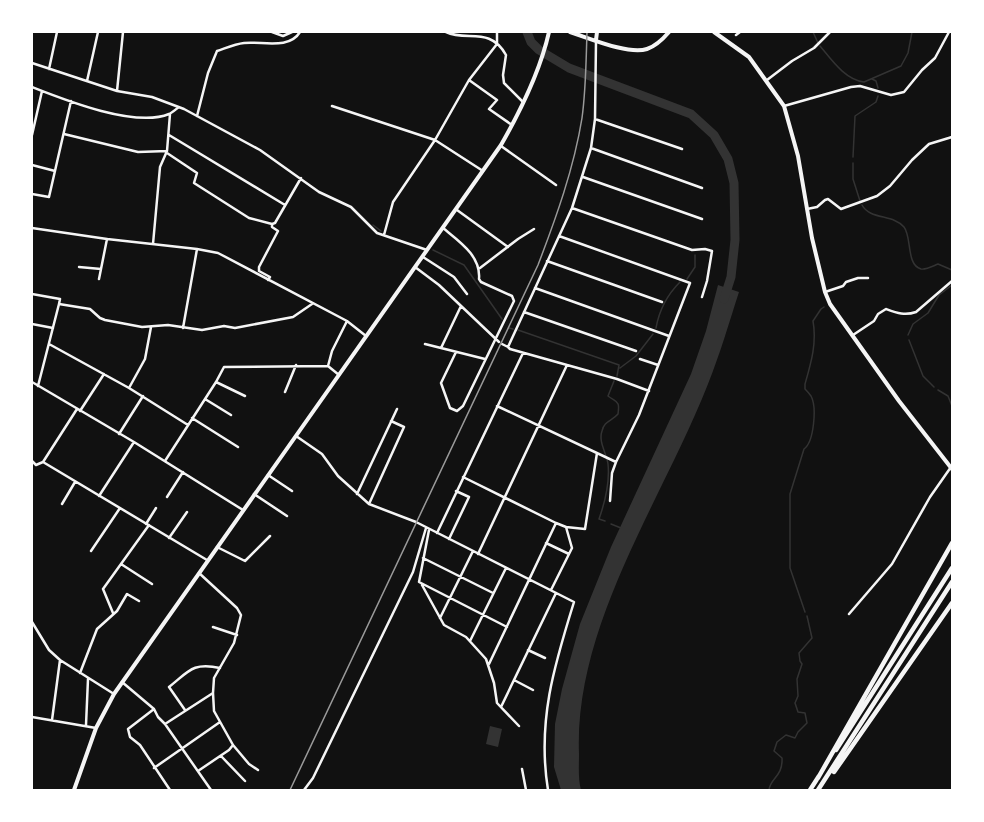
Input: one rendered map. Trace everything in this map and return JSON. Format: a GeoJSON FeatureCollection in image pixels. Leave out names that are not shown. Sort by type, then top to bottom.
{"type":"FeatureCollection","features":[{"type":"Feature","properties":{"kind":"highway"},"geometry":{"type":"LineString","coordinates":[[818,778],[952,543]]}},
{"type":"Feature","properties":{"kind":"highway"},"geometry":{"type":"LineString","coordinates":[[810,790],[952,568]]}},
{"type":"Feature","properties":{"kind":"highway"},"geometry":{"type":"LineString","coordinates":[[819,790],[952,582]]}},
{"type":"Feature","properties":{"kind":"highway"},"geometry":{"type":"LineString","coordinates":[[819,790],[848,754],[952,603]]}},
{"type":"Feature","properties":{"kind":"main road"},"geometry":{"type":"LineString","coordinates":[[74,790],[96,728],[114,694],[207,560],[457,210],[512,126],[535,77],[549,32]]}},
{"type":"Feature","properties":{"kind":"main road"},"geometry":{"type":"LineString","coordinates":[[570,32],[640,51],[652,47],[669,32]]}},
{"type":"Feature","properties":{"kind":"main road"},"geometry":{"type":"LineString","coordinates":[[596,40],[597,32]]}},
{"type":"Feature","properties":{"kind":"main road"},"geometry":{"type":"LineString","coordinates":[[717,32],[749,58],[767,80],[784,106],[798,156],[807,209],[825,292],[830,304],[909,414],[951,468]]}},
{"type":"Feature","properties":{"kind":"street"},"geometry":{"type":"LineString","coordinates":[[49,69],[57,32]]}},
{"type":"Feature","properties":{"kind":"street"},"geometry":{"type":"LineString","coordinates":[[87,80],[98,32]]}},
{"type":"Feature","properties":{"kind":"street"},"geometry":{"type":"LineString","coordinates":[[117,91],[123,32]]}},
{"type":"Feature","properties":{"kind":"street"},"geometry":{"type":"LineString","coordinates":[[272,32],[283,36],[292,32]]}},
{"type":"Feature","properties":{"kind":"street"},"geometry":{"type":"LineString","coordinates":[[197,116],[208,74],[217,51],[246,43],[286,43],[296,38],[300,32]]}},
{"type":"Feature","properties":{"kind":"street"},"geometry":{"type":"LineString","coordinates":[[446,32],[480,36],[497,44],[506,55],[503,75],[504,84],[524,102]]}},
{"type":"Feature","properties":{"kind":"street"},"geometry":{"type":"LineString","coordinates":[[384,235],[393,202],[435,140],[469,80],[497,44],[497,32]]}},
{"type":"Feature","properties":{"kind":"street"},"geometry":{"type":"LineString","coordinates":[[736,35],[740,32]]}},
{"type":"Feature","properties":{"kind":"street"},"geometry":{"type":"LineString","coordinates":[[767,80],[792,61],[817,46],[830,32]]}},
{"type":"Feature","properties":{"kind":"street"},"geometry":{"type":"LineString","coordinates":[[784,106],[851,87],[860,86],[891,95],[904,92],[922,70],[935,58],[950,32]]}},
{"type":"Feature","properties":{"kind":"street"},"geometry":{"type":"LineString","coordinates":[[508,347],[572,208],[583,178],[591,148],[595,119],[594,101],[596,40]]}},
{"type":"Feature","properties":{"kind":"street"},"geometry":{"type":"LineString","coordinates":[[32,63],[117,91],[152,97],[179,107],[260,150],[319,192],[351,207],[377,233],[428,250]]}},
{"type":"Feature","properties":{"kind":"street"},"geometry":{"type":"LineString","coordinates":[[469,80],[497,100],[489,109],[512,126]]}},
{"type":"Feature","properties":{"kind":"street"},"geometry":{"type":"LineString","coordinates":[[32,87],[71,101],[134,117],[154,118],[170,114],[179,107]]}},
{"type":"Feature","properties":{"kind":"street"},"geometry":{"type":"LineString","coordinates":[[32,135],[42,91]]}},
{"type":"Feature","properties":{"kind":"street"},"geometry":{"type":"LineString","coordinates":[[32,194],[49,197],[71,101]]}},
{"type":"Feature","properties":{"kind":"street"},"geometry":{"type":"LineString","coordinates":[[332,106],[435,140],[483,172]]}},
{"type":"Feature","properties":{"kind":"street"},"geometry":{"type":"LineString","coordinates":[[153,244],[160,167],[167,152],[170,114]]}},
{"type":"Feature","properties":{"kind":"street"},"geometry":{"type":"LineString","coordinates":[[595,119],[682,149]]}},
{"type":"Feature","properties":{"kind":"street"},"geometry":{"type":"LineString","coordinates":[[64,134],[138,152],[167,152],[197,173],[194,183],[249,218],[272,224],[272,227],[278,231],[278,233],[258,267],[259,270],[270,277],[268,280]]}},
{"type":"Feature","properties":{"kind":"street"},"geometry":{"type":"LineString","coordinates":[[168,135],[285,205]]}},
{"type":"Feature","properties":{"kind":"street"},"geometry":{"type":"LineString","coordinates":[[807,209],[817,207],[828,199],[841,209],[848,208],[877,196],[890,186],[912,160],[929,144],[952,137]]}},
{"type":"Feature","properties":{"kind":"street"},"geometry":{"type":"LineString","coordinates":[[500,145],[556,185]]}},
{"type":"Feature","properties":{"kind":"street"},"geometry":{"type":"LineString","coordinates":[[591,148],[702,188]]}},
{"type":"Feature","properties":{"kind":"street"},"geometry":{"type":"LineString","coordinates":[[32,165],[55,171]]}},
{"type":"Feature","properties":{"kind":"street"},"geometry":{"type":"LineString","coordinates":[[272,224],[275,223],[301,178]]}},
{"type":"Feature","properties":{"kind":"street"},"geometry":{"type":"LineString","coordinates":[[583,178],[702,219]]}},
{"type":"Feature","properties":{"kind":"street"},"geometry":{"type":"LineString","coordinates":[[572,208],[692,250],[705,249],[712,251],[708,280],[702,297]]}},
{"type":"Feature","properties":{"kind":"street"},"geometry":{"type":"LineString","coordinates":[[457,210],[508,247]]}},
{"type":"Feature","properties":{"kind":"street"},"geometry":{"type":"LineString","coordinates":[[32,228],[107,239],[197,248],[218,252],[347,321],[366,336]]}},
{"type":"Feature","properties":{"kind":"street"},"geometry":{"type":"LineString","coordinates":[[443,228],[469,251],[480,268],[479,279],[481,282],[512,296],[514,301],[462,406],[457,411],[450,408],[441,383],[456,352]]}},
{"type":"Feature","properties":{"kind":"street"},"geometry":{"type":"LineString","coordinates":[[480,268],[534,230]]}},
{"type":"Feature","properties":{"kind":"street"},"geometry":{"type":"LineString","coordinates":[[558,236],[690,283],[648,391],[616,462],[612,473],[610,501]]}},
{"type":"Feature","properties":{"kind":"street"},"geometry":{"type":"LineString","coordinates":[[99,279],[107,239]]}},
{"type":"Feature","properties":{"kind":"street"},"geometry":{"type":"LineString","coordinates":[[183,328],[197,248]]}},
{"type":"Feature","properties":{"kind":"street"},"geometry":{"type":"LineString","coordinates":[[423,257],[454,277],[467,294]]}},
{"type":"Feature","properties":{"kind":"street"},"geometry":{"type":"LineString","coordinates":[[547,261],[662,302]]}},
{"type":"Feature","properties":{"kind":"street"},"geometry":{"type":"LineString","coordinates":[[78,266],[101,269]]}},
{"type":"Feature","properties":{"kind":"street"},"geometry":{"type":"LineString","coordinates":[[415,267],[439,285],[495,340],[510,349],[617,379],[648,391]]}},
{"type":"Feature","properties":{"kind":"street"},"geometry":{"type":"LineString","coordinates":[[825,292],[843,286],[846,282],[852,280],[868,278]]}},
{"type":"Feature","properties":{"kind":"street"},"geometry":{"type":"LineString","coordinates":[[852,335],[874,321],[878,314],[886,309],[901,314],[910,315],[916,312],[952,281]]}},
{"type":"Feature","properties":{"kind":"street"},"geometry":{"type":"LineString","coordinates":[[535,288],[669,336]]}},
{"type":"Feature","properties":{"kind":"street"},"geometry":{"type":"LineString","coordinates":[[32,294],[60,299],[38,386]]}},
{"type":"Feature","properties":{"kind":"street"},"geometry":{"type":"LineString","coordinates":[[59,304],[90,309],[100,318],[105,320],[151,326],[168,325],[202,330],[224,326],[246,327],[293,317],[313,303]]}},
{"type":"Feature","properties":{"kind":"street"},"geometry":{"type":"LineString","coordinates":[[441,348],[461,306]]}},
{"type":"Feature","properties":{"kind":"street"},"geometry":{"type":"LineString","coordinates":[[524,312],[636,351]]}},
{"type":"Feature","properties":{"kind":"street"},"geometry":{"type":"LineString","coordinates":[[328,366],[332,351],[347,321]]}},
{"type":"Feature","properties":{"kind":"street"},"geometry":{"type":"LineString","coordinates":[[32,324],[53,328]]}},
{"type":"Feature","properties":{"kind":"street"},"geometry":{"type":"LineString","coordinates":[[129,388],[145,359],[151,326]]}},
{"type":"Feature","properties":{"kind":"street"},"geometry":{"type":"LineString","coordinates":[[49,344],[143,396],[188,425]]}},
{"type":"Feature","properties":{"kind":"street"},"geometry":{"type":"LineString","coordinates":[[425,344],[485,359]]}},
{"type":"Feature","properties":{"kind":"street"},"geometry":{"type":"LineString","coordinates":[[437,534],[456,491],[523,353]]}},
{"type":"Feature","properties":{"kind":"street"},"geometry":{"type":"LineString","coordinates":[[640,359],[658,365]]}},
{"type":"Feature","properties":{"kind":"street"},"geometry":{"type":"LineString","coordinates":[[285,392],[296,365]]}},
{"type":"Feature","properties":{"kind":"street"},"geometry":{"type":"LineString","coordinates":[[165,461],[224,367],[296,365],[328,366],[339,374]]}},
{"type":"Feature","properties":{"kind":"street"},"geometry":{"type":"LineString","coordinates":[[478,554],[567,365]]}},
{"type":"Feature","properties":{"kind":"street"},"geometry":{"type":"LineString","coordinates":[[32,461],[36,465],[43,462],[104,374]]}},
{"type":"Feature","properties":{"kind":"street"},"geometry":{"type":"LineString","coordinates":[[32,382],[134,442],[243,510]]}},
{"type":"Feature","properties":{"kind":"street"},"geometry":{"type":"LineString","coordinates":[[216,382],[245,396]]}},
{"type":"Feature","properties":{"kind":"street"},"geometry":{"type":"LineString","coordinates":[[119,434],[143,396]]}},
{"type":"Feature","properties":{"kind":"street"},"geometry":{"type":"LineString","coordinates":[[205,399],[231,415]]}},
{"type":"Feature","properties":{"kind":"street"},"geometry":{"type":"LineString","coordinates":[[497,406],[616,462]]}},
{"type":"Feature","properties":{"kind":"street"},"geometry":{"type":"LineString","coordinates":[[357,494],[396,408]]}},
{"type":"Feature","properties":{"kind":"street"},"geometry":{"type":"LineString","coordinates":[[192,418],[238,447]]}},
{"type":"Feature","properties":{"kind":"street"},"geometry":{"type":"LineString","coordinates":[[369,504],[404,427],[391,421]]}},
{"type":"Feature","properties":{"kind":"street"},"geometry":{"type":"LineString","coordinates":[[295,436],[322,454],[338,476],[369,504],[409,519],[574,602],[552,677],[545,718],[544,749],[548,790]]}},
{"type":"Feature","properties":{"kind":"street"},"geometry":{"type":"LineString","coordinates":[[99,496],[134,442]]}},
{"type":"Feature","properties":{"kind":"street"},"geometry":{"type":"LineString","coordinates":[[463,477],[566,528],[585,529],[596,453]]}},
{"type":"Feature","properties":{"kind":"street"},"geometry":{"type":"LineString","coordinates":[[43,462],[207,560]]}},
{"type":"Feature","properties":{"kind":"street"},"geometry":{"type":"LineString","coordinates":[[849,614],[892,564],[927,503],[951,468]]}},
{"type":"Feature","properties":{"kind":"street"},"geometry":{"type":"LineString","coordinates":[[167,497],[183,472]]}},
{"type":"Feature","properties":{"kind":"street"},"geometry":{"type":"LineString","coordinates":[[268,475],[292,491]]}},
{"type":"Feature","properties":{"kind":"street"},"geometry":{"type":"LineString","coordinates":[[62,504],[75,482]]}},
{"type":"Feature","properties":{"kind":"street"},"geometry":{"type":"LineString","coordinates":[[449,539],[469,497],[456,491]]}},
{"type":"Feature","properties":{"kind":"street"},"geometry":{"type":"LineString","coordinates":[[254,494],[287,516]]}},
{"type":"Feature","properties":{"kind":"street"},"geometry":{"type":"LineString","coordinates":[[92,551],[120,508]]}},
{"type":"Feature","properties":{"kind":"street"},"geometry":{"type":"LineString","coordinates":[[113,613],[104,589],[156,508]]}},
{"type":"Feature","properties":{"kind":"street"},"geometry":{"type":"LineString","coordinates":[[169,538],[187,512]]}},
{"type":"Feature","properties":{"kind":"street"},"geometry":{"type":"LineString","coordinates":[[489,664],[556,523]]}},
{"type":"Feature","properties":{"kind":"street"},"geometry":{"type":"LineString","coordinates":[[304,790],[313,778],[413,572],[426,528]]}},
{"type":"Feature","properties":{"kind":"street"},"geometry":{"type":"LineString","coordinates":[[551,590],[572,548],[566,528]]}},
{"type":"Feature","properties":{"kind":"street"},"geometry":{"type":"LineString","coordinates":[[429,530],[419,582],[444,626],[466,637],[489,664],[497,703],[519,726]]}},
{"type":"Feature","properties":{"kind":"street"},"geometry":{"type":"LineString","coordinates":[[217,547],[245,561],[270,536]]}},
{"type":"Feature","properties":{"kind":"street"},"geometry":{"type":"LineString","coordinates":[[546,543],[569,554]]}},
{"type":"Feature","properties":{"kind":"street"},"geometry":{"type":"LineString","coordinates":[[440,618],[473,551]]}},
{"type":"Feature","properties":{"kind":"street"},"geometry":{"type":"LineString","coordinates":[[423,558],[493,593]]}},
{"type":"Feature","properties":{"kind":"street"},"geometry":{"type":"LineString","coordinates":[[121,564],[152,584]]}},
{"type":"Feature","properties":{"kind":"street"},"geometry":{"type":"LineString","coordinates":[[470,641],[506,568]]}},
{"type":"Feature","properties":{"kind":"street"},"geometry":{"type":"LineString","coordinates":[[198,573],[241,613],[234,643],[214,678],[214,710],[233,745],[249,764],[258,770]]}},
{"type":"Feature","properties":{"kind":"street"},"geometry":{"type":"LineString","coordinates":[[422,585],[507,627]]}},
{"type":"Feature","properties":{"kind":"street"},"geometry":{"type":"LineString","coordinates":[[501,707],[556,593]]}},
{"type":"Feature","properties":{"kind":"street"},"geometry":{"type":"LineString","coordinates":[[80,673],[97,629],[116,611],[127,594],[139,601]]}},
{"type":"Feature","properties":{"kind":"street"},"geometry":{"type":"LineString","coordinates":[[32,622],[49,650],[60,660],[114,694]]}},
{"type":"Feature","properties":{"kind":"street"},"geometry":{"type":"LineString","coordinates":[[213,627],[236,635]]}},
{"type":"Feature","properties":{"kind":"street"},"geometry":{"type":"LineString","coordinates":[[528,650],[545,658]]}},
{"type":"Feature","properties":{"kind":"street"},"geometry":{"type":"LineString","coordinates":[[52,720],[60,660]]}},
{"type":"Feature","properties":{"kind":"street"},"geometry":{"type":"LineString","coordinates":[[185,710],[169,687],[196,666],[220,668]]}},
{"type":"Feature","properties":{"kind":"street"},"geometry":{"type":"LineString","coordinates":[[86,725],[88,679]]}},
{"type":"Feature","properties":{"kind":"street"},"geometry":{"type":"LineString","coordinates":[[514,680],[533,690]]}},
{"type":"Feature","properties":{"kind":"street"},"geometry":{"type":"LineString","coordinates":[[122,682],[154,709],[158,717],[165,724],[211,790]]}},
{"type":"Feature","properties":{"kind":"street"},"geometry":{"type":"LineString","coordinates":[[165,724],[213,693]]}},
{"type":"Feature","properties":{"kind":"street"},"geometry":{"type":"LineString","coordinates":[[154,709],[128,729],[130,737],[140,745],[170,790]]}},
{"type":"Feature","properties":{"kind":"street"},"geometry":{"type":"LineString","coordinates":[[32,717],[86,725],[96,728]]}},
{"type":"Feature","properties":{"kind":"street"},"geometry":{"type":"LineString","coordinates":[[154,768],[220,722]]}},
{"type":"Feature","properties":{"kind":"street"},"geometry":{"type":"LineString","coordinates":[[198,771],[221,756],[233,745]]}},
{"type":"Feature","properties":{"kind":"street"},"geometry":{"type":"LineString","coordinates":[[221,756],[245,781]]}},
{"type":"Feature","properties":{"kind":"street"},"geometry":{"type":"LineString","coordinates":[[522,769],[526,790]]}},
{"type":"Feature","properties":{"kind":"shaded area"},"geometry":{"type":"Polygon","coordinates":[[[718,285],[739,292],[708,384],[689,428],[624,564],[605,611],[591,658],[581,706],[579,781],[581,790],[561,790],[554,767],[555,724],[562,689],[580,624],[611,547],[691,374],[706,331],[718,285]]]}},
{"type":"Feature","properties":{"kind":"shaded area"},"geometry":{"type":"Polygon","coordinates":[[[490,726],[502,729],[498,747],[486,744],[490,726]]]}},
{"type":"Feature","properties":{"kind":"waterway"},"geometry":{"type":"LineString","coordinates":[[527,32],[531,42],[539,50],[569,68],[691,114],[714,135],[728,159],[734,183],[735,240],[731,277],[724,299]]}},
{"type":"Feature","properties":{"kind":"waterway"},"geometry":{"type":"LineString","coordinates":[[813,32],[818,43]]}},
{"type":"Feature","properties":{"kind":"waterway"},"geometry":{"type":"LineString","coordinates":[[820,46],[834,63],[845,73],[864,82],[901,66],[908,53],[912,32]]}},
{"type":"Feature","properties":{"kind":"waterway"},"geometry":{"type":"LineString","coordinates":[[872,79],[876,81],[878,88]]}},
{"type":"Feature","properties":{"kind":"waterway"},"geometry":{"type":"LineString","coordinates":[[853,157],[855,116],[876,102],[878,96]]}},
{"type":"Feature","properties":{"kind":"waterway"},"geometry":{"type":"LineString","coordinates":[[853,163],[853,179],[860,201]]}},
{"type":"Feature","properties":{"kind":"waterway"},"geometry":{"type":"LineString","coordinates":[[862,205],[870,213],[894,220],[904,227],[908,237],[911,257],[916,266],[921,269],[925,269],[938,264],[952,270]]}},
{"type":"Feature","properties":{"kind":"waterway"},"geometry":{"type":"LineString","coordinates":[[373,225],[381,231]]}},
{"type":"Feature","properties":{"kind":"waterway"},"geometry":{"type":"LineString","coordinates":[[433,250],[464,265],[502,319]]}},
{"type":"Feature","properties":{"kind":"waterway"},"geometry":{"type":"LineString","coordinates":[[687,279],[695,267],[695,255]]}},
{"type":"Feature","properties":{"kind":"waterway"},"geometry":{"type":"LineString","coordinates":[[656,328],[659,315],[664,304],[671,292],[680,282]]}},
{"type":"Feature","properties":{"kind":"waterway"},"geometry":{"type":"LineString","coordinates":[[908,335],[913,324],[928,313],[939,295],[952,285]]}},
{"type":"Feature","properties":{"kind":"waterway"},"geometry":{"type":"LineString","coordinates":[[805,612],[790,568],[790,494],[804,449],[810,439],[814,424],[813,401],[805,389],[805,384],[814,345],[813,321],[824,307]]}},
{"type":"Feature","properties":{"kind":"waterway"},"geometry":{"type":"LineString","coordinates":[[509,328],[513,329]]}},
{"type":"Feature","properties":{"kind":"waterway"},"geometry":{"type":"LineString","coordinates":[[518,330],[619,365],[617,376]]}},
{"type":"Feature","properties":{"kind":"waterway"},"geometry":{"type":"LineString","coordinates":[[620,368],[636,356],[653,334]]}},
{"type":"Feature","properties":{"kind":"waterway"},"geometry":{"type":"LineString","coordinates":[[909,340],[923,376],[934,387]]}},
{"type":"Feature","properties":{"kind":"waterway"},"geometry":{"type":"LineString","coordinates":[[605,521],[599,519],[608,485],[608,464],[601,435],[604,425],[618,414],[619,406],[617,402],[608,396],[614,381]]}},
{"type":"Feature","properties":{"kind":"waterway"},"geometry":{"type":"LineString","coordinates":[[938,390],[948,396],[952,406]]}},
{"type":"Feature","properties":{"kind":"waterway"},"geometry":{"type":"LineString","coordinates":[[611,524],[621,528]]}},
{"type":"Feature","properties":{"kind":"waterway"},"geometry":{"type":"LineString","coordinates":[[769,790],[779,773],[782,764],[782,758],[774,751],[777,742],[786,735],[795,738],[798,732],[807,723],[805,713],[798,712],[795,703],[798,696],[797,679],[802,664],[799,653],[812,638],[807,616]]}},
{"type":"Feature","properties":{"kind":"railway"},"geometry":{"type":"LineString","coordinates":[[290,790],[538,265],[564,193],[579,137],[586,75],[587,32]]}}]}
